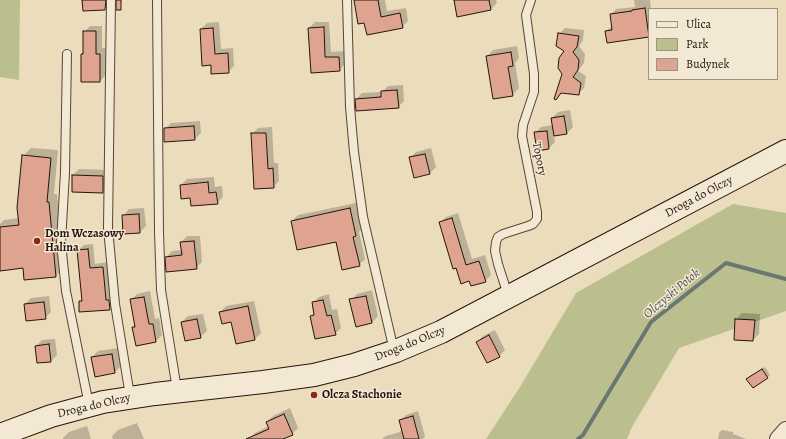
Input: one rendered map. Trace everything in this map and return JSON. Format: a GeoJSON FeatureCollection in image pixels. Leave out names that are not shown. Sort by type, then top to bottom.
{"type":"FeatureCollection","features":[{"type":"Feature","properties":{"kind":"street","name":"Droga do Olczy"},"geometry":{"type":"LineString","coordinates":[[0,436],[38,420],[89,406],[131,397],[275,381],[314,375],[354,365],[396,351],[441,332],[786,150]]}},
{"type":"Feature","properties":{"kind":"street"},"geometry":{"type":"LineString","coordinates":[[778,439],[786,430]]}},
{"type":"Feature","properties":{"kind":"lane"},"geometry":{"type":"LineString","coordinates":[[111,0],[108,228],[115,304],[131,397]]}},
{"type":"Feature","properties":{"kind":"lane"},"geometry":{"type":"LineString","coordinates":[[157,0],[161,290],[178,391]]}},
{"type":"Feature","properties":{"kind":"lane"},"geometry":{"type":"LineString","coordinates":[[347,0],[350,107],[354,152],[363,217],[392,342],[396,351]]}},
{"type":"Feature","properties":{"kind":"lane","name":"Topory"},"geometry":{"type":"LineString","coordinates":[[510,296],[506,289],[498,264],[495,251],[496,242],[498,237],[503,234],[533,224],[537,219],[537,212],[522,136],[523,125],[534,92],[534,74],[526,16],[531,0]]}},
{"type":"Feature","properties":{"kind":"lane"},"geometry":{"type":"LineString","coordinates":[[67,54],[66,172],[60,243],[66,291],[89,406]]}},
{"type":"Feature","properties":{"kind":"green space"},"geometry":{"type":"Polygon","coordinates":[[[0,0],[20,0],[19,80],[0,77],[0,0]]]}},
{"type":"Feature","properties":{"kind":"green space"},"geometry":{"type":"Polygon","coordinates":[[[733,204],[786,213],[786,311],[679,348],[632,427],[627,439],[486,439],[520,387],[576,293],[733,204]]]}},
{"type":"Feature","properties":{"kind":"building"},"geometry":{"type":"Polygon","coordinates":[[[82,0],[106,0],[105,10],[83,11],[82,0]]]}},
{"type":"Feature","properties":{"kind":"building"},"geometry":{"type":"Polygon","coordinates":[[[116,0],[121,0],[121,10],[116,10],[116,0]]]}},
{"type":"Feature","properties":{"kind":"building"},"geometry":{"type":"Polygon","coordinates":[[[354,0],[378,0],[381,17],[400,13],[403,28],[367,35],[364,23],[358,24],[354,0]]]}},
{"type":"Feature","properties":{"kind":"building"},"geometry":{"type":"Polygon","coordinates":[[[454,0],[489,0],[491,10],[457,17],[454,0]]]}},
{"type":"Feature","properties":{"kind":"building"},"geometry":{"type":"Polygon","coordinates":[[[645,8],[648,37],[607,43],[605,31],[612,30],[610,14],[645,8]]]}},
{"type":"Feature","properties":{"kind":"building"},"geometry":{"type":"Polygon","coordinates":[[[324,27],[325,57],[339,57],[340,71],[311,73],[308,28],[324,27]]]}},
{"type":"Feature","properties":{"kind":"building"},"geometry":{"type":"Polygon","coordinates":[[[213,28],[215,54],[228,53],[229,73],[211,74],[211,65],[202,66],[200,29],[213,28]]]}},
{"type":"Feature","properties":{"kind":"building"},"geometry":{"type":"Polygon","coordinates":[[[83,31],[96,31],[96,54],[100,54],[100,82],[81,82],[83,31]]]}},
{"type":"Feature","properties":{"kind":"building"},"geometry":{"type":"Polygon","coordinates":[[[558,33],[579,36],[577,47],[573,52],[579,60],[578,70],[573,77],[581,83],[579,95],[561,93],[556,100],[554,99],[562,74],[558,68],[559,58],[564,51],[556,46],[558,33]]]}},
{"type":"Feature","properties":{"kind":"building"},"geometry":{"type":"Polygon","coordinates":[[[511,52],[513,66],[508,67],[513,96],[493,99],[486,56],[511,52]]]}},
{"type":"Feature","properties":{"kind":"building"},"geometry":{"type":"Polygon","coordinates":[[[397,90],[399,108],[356,111],[355,99],[381,97],[381,91],[397,90]]]}},
{"type":"Feature","properties":{"kind":"building"},"geometry":{"type":"Polygon","coordinates":[[[564,116],[567,134],[554,136],[551,118],[564,116]]]}},
{"type":"Feature","properties":{"kind":"building"},"geometry":{"type":"Polygon","coordinates":[[[194,126],[195,140],[164,142],[164,128],[194,126]]]}},
{"type":"Feature","properties":{"kind":"building"},"geometry":{"type":"Polygon","coordinates":[[[547,131],[549,149],[537,151],[534,132],[547,131]]]}},
{"type":"Feature","properties":{"kind":"building"},"geometry":{"type":"Polygon","coordinates":[[[251,133],[266,133],[268,169],[273,168],[274,188],[254,189],[251,133]]]}},
{"type":"Feature","properties":{"kind":"building"},"geometry":{"type":"Polygon","coordinates":[[[425,154],[430,174],[414,178],[409,157],[425,154]]]}},
{"type":"Feature","properties":{"kind":"building"},"geometry":{"type":"Polygon","coordinates":[[[22,155],[51,158],[47,202],[49,202],[56,277],[24,280],[23,268],[0,271],[0,227],[19,225],[17,208],[22,155]]]}},
{"type":"Feature","properties":{"kind":"building"},"geometry":{"type":"Polygon","coordinates":[[[72,175],[103,176],[103,193],[72,192],[72,175]]]}},
{"type":"Feature","properties":{"kind":"building"},"geometry":{"type":"Polygon","coordinates":[[[208,182],[209,193],[216,192],[218,204],[191,206],[190,198],[181,199],[180,185],[208,182]]]}},
{"type":"Feature","properties":{"kind":"building"},"geometry":{"type":"Polygon","coordinates":[[[350,208],[356,236],[353,237],[360,266],[342,270],[336,242],[297,250],[291,221],[350,208]]]}},
{"type":"Feature","properties":{"kind":"building"},"geometry":{"type":"Polygon","coordinates":[[[139,214],[140,233],[123,234],[122,215],[139,214]]]}},
{"type":"Feature","properties":{"kind":"building"},"geometry":{"type":"Polygon","coordinates":[[[452,218],[466,265],[479,261],[486,282],[471,286],[469,281],[461,284],[456,268],[453,269],[439,222],[452,218]]]}},
{"type":"Feature","properties":{"kind":"building"},"geometry":{"type":"Polygon","coordinates":[[[194,241],[197,269],[166,272],[165,257],[182,255],[180,242],[194,241]]]}},
{"type":"Feature","properties":{"kind":"building"},"geometry":{"type":"Polygon","coordinates":[[[88,249],[90,268],[103,267],[106,300],[109,300],[110,310],[79,312],[79,301],[82,301],[77,250],[88,249]]]}},
{"type":"Feature","properties":{"kind":"building"},"geometry":{"type":"Polygon","coordinates":[[[366,296],[372,323],[356,327],[349,299],[366,296]]]}},
{"type":"Feature","properties":{"kind":"building"},"geometry":{"type":"Polygon","coordinates":[[[144,297],[149,324],[153,324],[156,342],[136,346],[132,327],[135,327],[130,299],[144,297]]]}},
{"type":"Feature","properties":{"kind":"building"},"geometry":{"type":"Polygon","coordinates":[[[323,300],[327,316],[331,315],[336,335],[315,339],[310,316],[314,315],[312,302],[323,300]]]}},
{"type":"Feature","properties":{"kind":"building"},"geometry":{"type":"Polygon","coordinates":[[[44,302],[46,319],[26,321],[24,304],[44,302]]]}},
{"type":"Feature","properties":{"kind":"building"},"geometry":{"type":"Polygon","coordinates":[[[248,306],[255,340],[236,344],[231,322],[222,324],[219,312],[248,306]]]}},
{"type":"Feature","properties":{"kind":"building"},"geometry":{"type":"Polygon","coordinates":[[[197,319],[201,338],[185,341],[181,322],[197,319]]]}},
{"type":"Feature","properties":{"kind":"building"},"geometry":{"type":"Polygon","coordinates":[[[735,319],[755,320],[753,341],[734,340],[735,319]]]}},
{"type":"Feature","properties":{"kind":"building"},"geometry":{"type":"Polygon","coordinates":[[[489,335],[500,357],[487,363],[476,342],[489,335]]]}},
{"type":"Feature","properties":{"kind":"building"},"geometry":{"type":"Polygon","coordinates":[[[49,344],[51,362],[37,363],[35,346],[49,344]]]}},
{"type":"Feature","properties":{"kind":"building"},"geometry":{"type":"Polygon","coordinates":[[[112,354],[115,373],[95,377],[91,357],[112,354]]]}},
{"type":"Feature","properties":{"kind":"building"},"geometry":{"type":"Polygon","coordinates":[[[762,369],[768,378],[753,388],[746,379],[762,369]]]}},
{"type":"Feature","properties":{"kind":"building"},"geometry":{"type":"Polygon","coordinates":[[[284,414],[293,435],[283,439],[246,439],[269,429],[266,422],[284,414]]]}},
{"type":"Feature","properties":{"kind":"building"},"geometry":{"type":"Polygon","coordinates":[[[413,416],[419,439],[404,439],[399,420],[413,416]]]}},
{"type":"Feature","properties":{"kind":"waterway","name":"Olczyski Potok"},"geometry":{"type":"LineString","coordinates":[[578,439],[583,435],[651,322],[726,263],[786,279]]}},
{"type":"Feature","properties":{"kind":"place","name":"Dom Wczasowy Halina"},"geometry":{"type":"Point","coordinates":[37,241]}},
{"type":"Feature","properties":{"kind":"place","name":"Olcza Stachonie"},"geometry":{"type":"Point","coordinates":[314,395]}}]}
